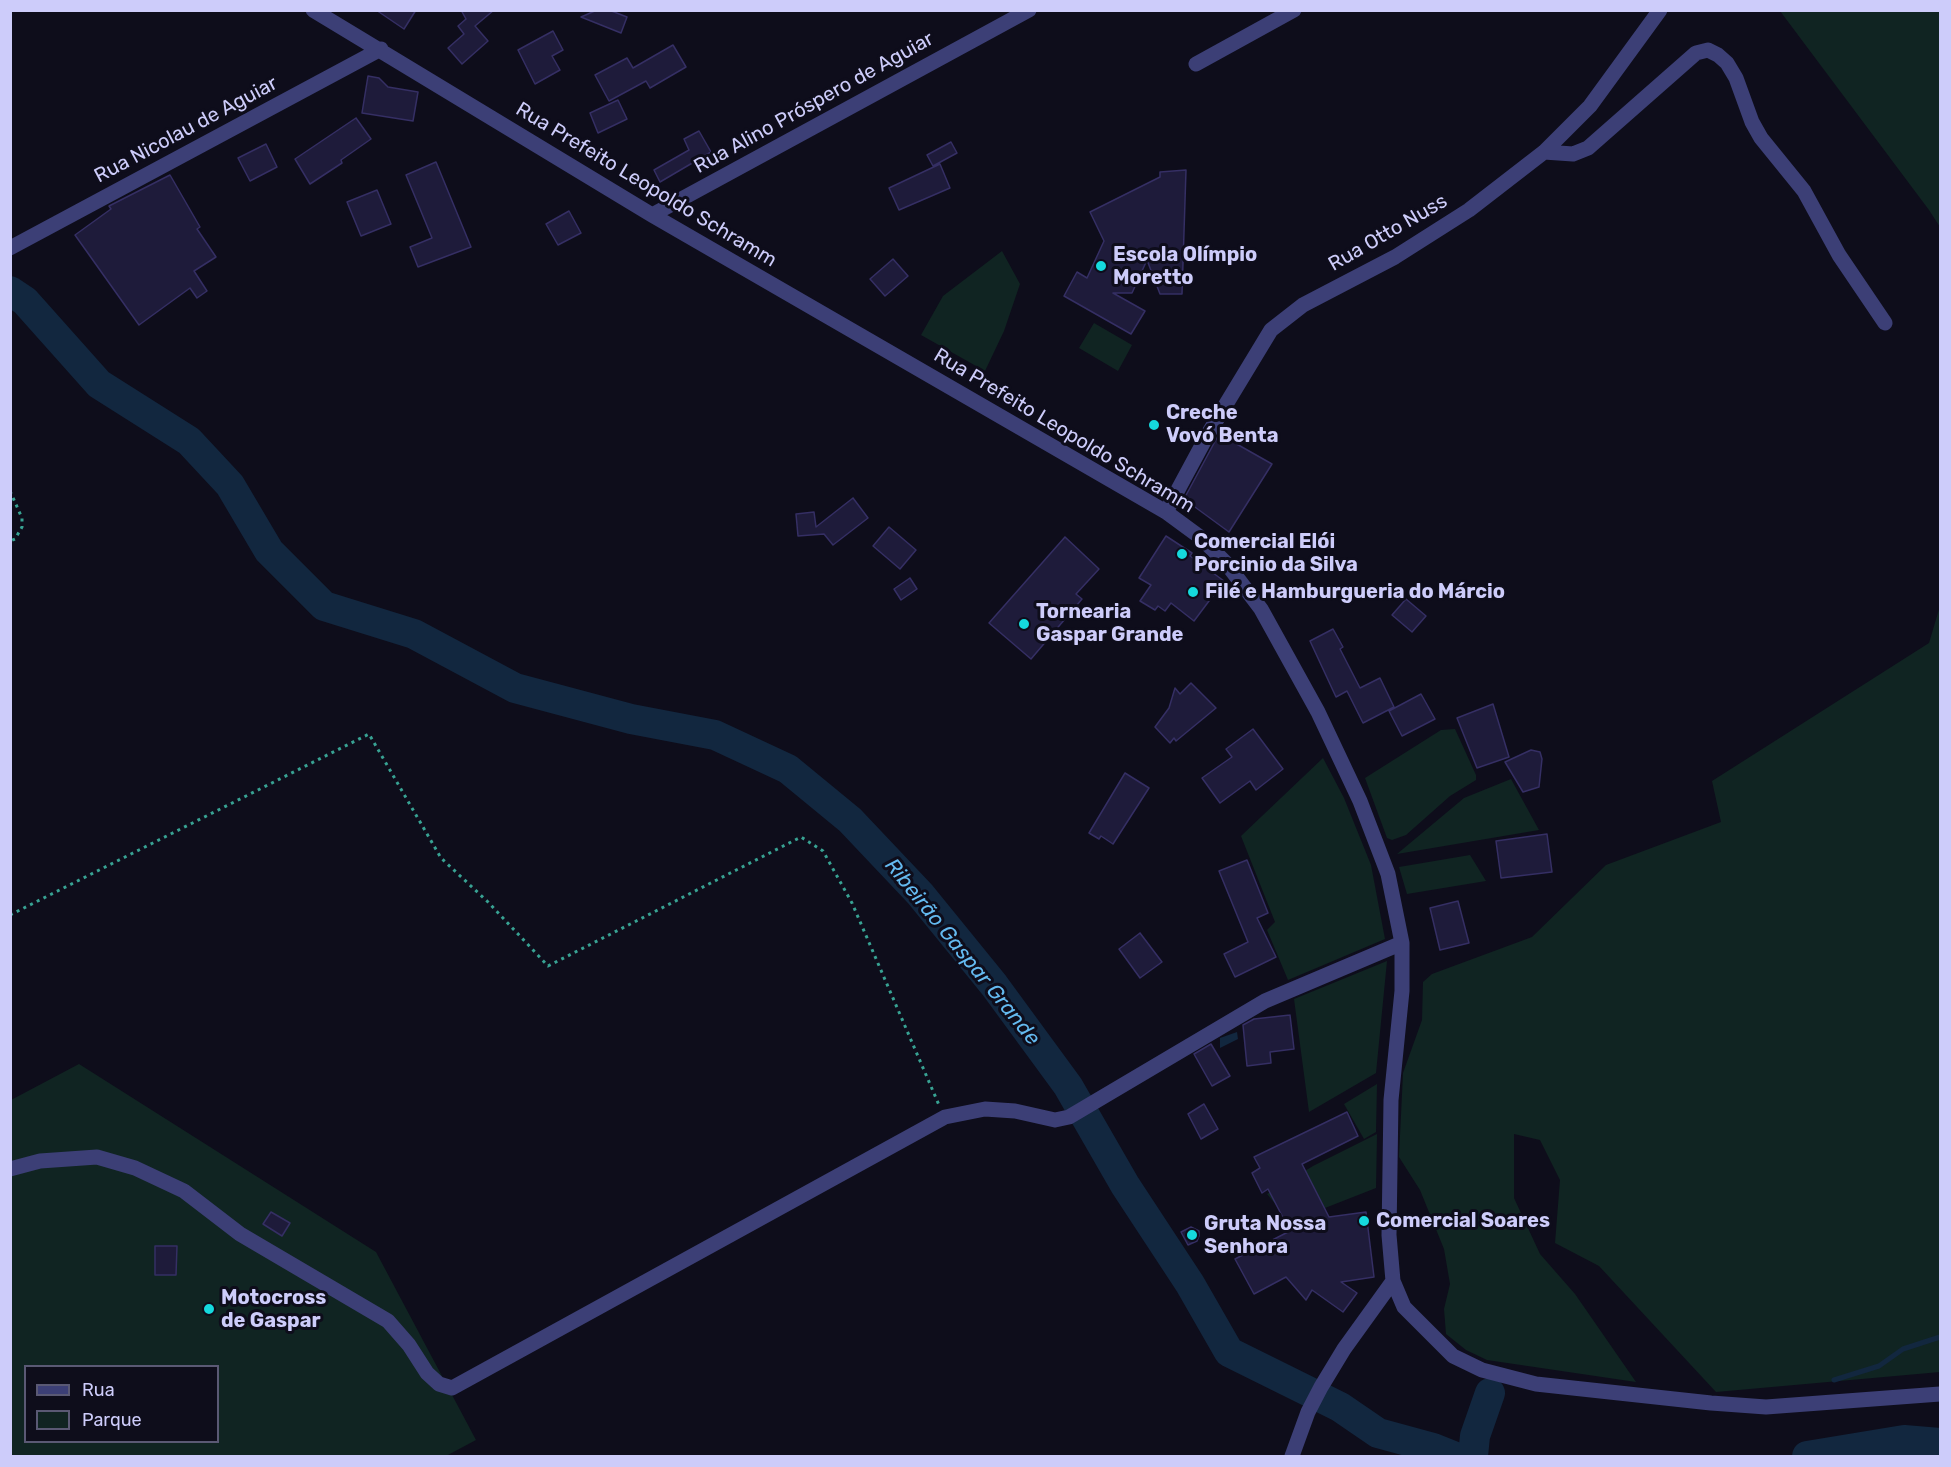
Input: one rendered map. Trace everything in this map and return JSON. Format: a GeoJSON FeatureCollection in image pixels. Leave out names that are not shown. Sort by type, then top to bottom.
{"type":"FeatureCollection","features":[{"type":"Feature","properties":{"kind":"street","name":"Rua Prefeito Leopoldo Schramm"},"geometry":{"type":"LineString","coordinates":[[314,10],[339,16],[381,49],[652,215],[1166,512],[1200,537],[1226,563],[1261,609],[1307,692],[1360,801],[1388,874],[1402,943],[1402,991],[1391,1100],[1389,1235],[1393,1281],[1404,1307],[1453,1356],[1475,1368],[1536,1384],[1766,1407],[1941,1394]]}},
{"type":"Feature","properties":{"kind":"street","name":"Rua Alino Próspero de Aguiar"},"geometry":{"type":"LineString","coordinates":[[652,215],[1029,10]]}},
{"type":"Feature","properties":{"kind":"street"},"geometry":{"type":"LineString","coordinates":[[1196,64],[1294,10]]}},
{"type":"Feature","properties":{"kind":"street","name":"Rua Otto Nuss"},"geometry":{"type":"LineString","coordinates":[[1166,512],[1208,435],[1271,330],[1303,305],[1395,257],[1469,210],[1544,152],[1590,106],[1660,10]]}},
{"type":"Feature","properties":{"kind":"street","name":"Rua Nicolau de Aguiar"},"geometry":{"type":"LineString","coordinates":[[10,248],[381,49]]}},
{"type":"Feature","properties":{"kind":"street"},"geometry":{"type":"LineString","coordinates":[[1544,152],[1572,154],[1588,148],[1696,53],[1708,51],[1718,55],[1727,63],[1736,78],[1752,122],[1761,138],[1804,191],[1839,255],[1885,323]]}},
{"type":"Feature","properties":{"kind":"street"},"geometry":{"type":"LineString","coordinates":[[10,1169],[40,1161],[98,1157],[135,1168],[184,1191],[240,1234],[388,1321],[409,1345],[427,1373],[439,1384],[452,1388],[945,1117],[957,1113],[985,1110],[1015,1111],[1055,1120],[1069,1117],[1225,1022],[1265,1001],[1402,943]]}},
{"type":"Feature","properties":{"kind":"street"},"geometry":{"type":"LineString","coordinates":[[1292,1456],[1311,1404],[1357,1330],[1393,1281]]}},
{"type":"Feature","properties":{"kind":"path"},"geometry":{"type":"LineString","coordinates":[[10,491],[22,518],[22,527],[15,539],[10,541]]}},
{"type":"Feature","properties":{"kind":"path"},"geometry":{"type":"LineString","coordinates":[[10,915],[369,734],[441,858],[488,902],[549,966],[801,837],[824,851],[852,903],[945,1117]]}},
{"type":"Feature","properties":{"kind":"green space"},"geometry":{"type":"Polygon","coordinates":[[[1780,11],[1940,11],[1940,227],[1929,210],[1780,11]]]}},
{"type":"Feature","properties":{"kind":"green space"},"geometry":{"type":"Polygon","coordinates":[[[1002,251],[1020,284],[1004,331],[985,371],[921,335],[943,296],[1002,251]]]}},
{"type":"Feature","properties":{"kind":"green space"},"geometry":{"type":"Polygon","coordinates":[[[1094,323],[1132,345],[1118,371],[1079,348],[1094,323]]]}},
{"type":"Feature","properties":{"kind":"green space"},"geometry":{"type":"Polygon","coordinates":[[[1940,606],[1940,1372],[1716,1392],[1599,1266],[1555,1243],[1560,1180],[1540,1140],[1514,1134],[1514,1198],[1540,1254],[1575,1294],[1636,1382],[1487,1360],[1466,1350],[1446,1334],[1444,1309],[1450,1284],[1444,1249],[1420,1190],[1399,1157],[1403,1073],[1422,1020],[1423,982],[1432,974],[1532,937],[1606,865],[1721,822],[1712,781],[1929,643],[1940,606]]]}},
{"type":"Feature","properties":{"kind":"green space"},"geometry":{"type":"Polygon","coordinates":[[[1455,729],[1476,775],[1476,780],[1450,796],[1406,835],[1392,840],[1387,838],[1365,778],[1441,730],[1455,729]]]}},
{"type":"Feature","properties":{"kind":"green space"},"geometry":{"type":"Polygon","coordinates":[[[1323,758],[1344,798],[1371,865],[1385,939],[1288,980],[1267,930],[1275,922],[1241,836],[1323,758]]]}},
{"type":"Feature","properties":{"kind":"green space"},"geometry":{"type":"Polygon","coordinates":[[[1511,779],[1539,830],[1397,854],[1464,798],[1511,779]]]}},
{"type":"Feature","properties":{"kind":"green space"},"geometry":{"type":"Polygon","coordinates":[[[1470,855],[1486,881],[1407,894],[1399,867],[1470,855]]]}},
{"type":"Feature","properties":{"kind":"green space"},"geometry":{"type":"Polygon","coordinates":[[[1387,961],[1376,1073],[1309,1112],[1294,999],[1387,961]]]}},
{"type":"Feature","properties":{"kind":"green space","name":"Motocross de Gaspar"},"geometry":{"type":"Polygon","coordinates":[[[79,1064],[376,1252],[476,1440],[446,1456],[11,1456],[11,1100],[79,1064]]]}},
{"type":"Feature","properties":{"kind":"green space"},"geometry":{"type":"Polygon","coordinates":[[[1377,1084],[1376,1132],[1364,1139],[1344,1104],[1377,1084]]]}},
{"type":"Feature","properties":{"kind":"green space"},"geometry":{"type":"Polygon","coordinates":[[[1377,1134],[1376,1188],[1325,1208],[1309,1178],[1290,1188],[1294,1197],[1277,1206],[1267,1194],[1313,1166],[1377,1134]]]}},
{"type":"Feature","properties":{"kind":"water"},"geometry":{"type":"Polygon","coordinates":[[[1237,1032],[1238,1039],[1220,1048],[1220,1038],[1237,1032]]]}},
{"type":"Feature","properties":{"kind":"building"},"geometry":{"type":"Polygon","coordinates":[[[376,10],[416,10],[404,29],[376,10]]]}},
{"type":"Feature","properties":{"kind":"building"},"geometry":{"type":"Polygon","coordinates":[[[461,10],[494,10],[475,26],[488,41],[462,64],[448,48],[464,34],[458,26],[466,19],[461,10]]]}},
{"type":"Feature","properties":{"kind":"building"},"geometry":{"type":"Polygon","coordinates":[[[597,10],[609,10],[627,17],[621,33],[581,17],[597,10]]]}},
{"type":"Feature","properties":{"kind":"building"},"geometry":{"type":"Polygon","coordinates":[[[553,31],[563,50],[552,56],[560,70],[535,84],[518,50],[553,31]]]}},
{"type":"Feature","properties":{"kind":"building"},"geometry":{"type":"Polygon","coordinates":[[[673,45],[686,67],[650,88],[646,81],[609,101],[595,75],[627,58],[633,68],[673,45]]]}},
{"type":"Feature","properties":{"kind":"building"},"geometry":{"type":"Polygon","coordinates":[[[368,76],[379,78],[388,87],[418,92],[413,121],[362,113],[368,76]]]}},
{"type":"Feature","properties":{"kind":"building"},"geometry":{"type":"Polygon","coordinates":[[[618,100],[627,119],[598,133],[590,113],[618,100]]]}},
{"type":"Feature","properties":{"kind":"building"},"geometry":{"type":"Polygon","coordinates":[[[356,118],[371,139],[341,160],[342,163],[310,184],[295,159],[356,118]]]}},
{"type":"Feature","properties":{"kind":"building"},"geometry":{"type":"Polygon","coordinates":[[[699,131],[711,152],[660,182],[654,170],[689,150],[684,139],[699,131]]]}},
{"type":"Feature","properties":{"kind":"building"},"geometry":{"type":"Polygon","coordinates":[[[951,142],[957,153],[933,166],[927,155],[951,142]]]}},
{"type":"Feature","properties":{"kind":"building"},"geometry":{"type":"Polygon","coordinates":[[[266,144],[277,167],[250,181],[238,158],[266,144]]]}},
{"type":"Feature","properties":{"kind":"building"},"geometry":{"type":"Polygon","coordinates":[[[436,162],[471,247],[418,267],[410,247],[432,238],[406,175],[436,162]]]}},
{"type":"Feature","properties":{"kind":"building"},"geometry":{"type":"Polygon","coordinates":[[[940,164],[950,188],[899,210],[889,188],[940,164]]]}},
{"type":"Feature","properties":{"kind":"building"},"geometry":{"type":"Polygon","coordinates":[[[1186,170],[1182,294],[1160,294],[1147,260],[1132,293],[1113,293],[1145,311],[1131,334],[1064,296],[1077,272],[1087,278],[1104,241],[1090,212],[1160,177],[1160,172],[1186,170]]]}},
{"type":"Feature","properties":{"kind":"building"},"geometry":{"type":"Polygon","coordinates":[[[170,175],[200,227],[197,229],[216,257],[194,271],[207,291],[197,298],[190,288],[139,325],[75,235],[111,209],[109,206],[170,175]]]}},
{"type":"Feature","properties":{"kind":"building"},"geometry":{"type":"Polygon","coordinates":[[[377,190],[391,224],[361,236],[347,202],[377,190]]]}},
{"type":"Feature","properties":{"kind":"building"},"geometry":{"type":"Polygon","coordinates":[[[569,211],[581,233],[558,245],[546,224],[569,211]]]}},
{"type":"Feature","properties":{"kind":"building"},"geometry":{"type":"Polygon","coordinates":[[[893,259],[908,276],[885,296],[870,279],[893,259]]]}},
{"type":"Feature","properties":{"kind":"building"},"geometry":{"type":"Polygon","coordinates":[[[1219,434],[1272,464],[1229,532],[1184,499],[1219,434]]]}},
{"type":"Feature","properties":{"kind":"building"},"geometry":{"type":"Polygon","coordinates":[[[853,498],[868,518],[833,545],[824,534],[798,536],[796,514],[814,512],[816,527],[853,498]]]}},
{"type":"Feature","properties":{"kind":"building"},"geometry":{"type":"Polygon","coordinates":[[[889,527],[916,550],[900,569],[873,546],[889,527]]]}},
{"type":"Feature","properties":{"kind":"building"},"geometry":{"type":"Polygon","coordinates":[[[1166,536],[1192,553],[1190,556],[1224,581],[1194,621],[1171,603],[1165,611],[1158,606],[1155,610],[1140,601],[1151,585],[1139,578],[1166,536]]]}},
{"type":"Feature","properties":{"kind":"building"},"geometry":{"type":"Polygon","coordinates":[[[1065,537],[1099,569],[1076,594],[1082,599],[1031,659],[989,623],[1065,537]]]}},
{"type":"Feature","properties":{"kind":"building"},"geometry":{"type":"Polygon","coordinates":[[[910,578],[917,589],[901,600],[894,589],[910,578]]]}},
{"type":"Feature","properties":{"kind":"building"},"geometry":{"type":"Polygon","coordinates":[[[1406,599],[1426,616],[1412,632],[1392,615],[1406,599]]]}},
{"type":"Feature","properties":{"kind":"building"},"geometry":{"type":"Polygon","coordinates":[[[1333,629],[1343,647],[1340,649],[1360,688],[1380,678],[1394,707],[1363,723],[1347,691],[1336,697],[1310,641],[1333,629]]]}},
{"type":"Feature","properties":{"kind":"building"},"geometry":{"type":"Polygon","coordinates":[[[1191,683],[1216,708],[1176,741],[1174,738],[1170,743],[1155,727],[1169,708],[1175,688],[1180,694],[1191,683]]]}},
{"type":"Feature","properties":{"kind":"building"},"geometry":{"type":"Polygon","coordinates":[[[1421,694],[1435,719],[1402,736],[1389,711],[1421,694]]]}},
{"type":"Feature","properties":{"kind":"building"},"geometry":{"type":"Polygon","coordinates":[[[1493,704],[1509,757],[1477,768],[1457,718],[1493,704]]]}},
{"type":"Feature","properties":{"kind":"building"},"geometry":{"type":"Polygon","coordinates":[[[1253,729],[1283,769],[1256,790],[1250,781],[1220,803],[1202,778],[1232,757],[1226,749],[1253,729]]]}},
{"type":"Feature","properties":{"kind":"building"},"geometry":{"type":"Polygon","coordinates":[[[1531,750],[1540,752],[1542,759],[1539,787],[1523,792],[1505,762],[1531,750]]]}},
{"type":"Feature","properties":{"kind":"building"},"geometry":{"type":"Polygon","coordinates":[[[1125,773],[1149,788],[1113,844],[1101,836],[1099,839],[1089,833],[1125,773]]]}},
{"type":"Feature","properties":{"kind":"building"},"geometry":{"type":"Polygon","coordinates":[[[1547,834],[1552,872],[1501,878],[1496,841],[1547,834]]]}},
{"type":"Feature","properties":{"kind":"building"},"geometry":{"type":"Polygon","coordinates":[[[1247,860],[1268,913],[1257,918],[1276,957],[1235,977],[1224,954],[1248,942],[1219,871],[1247,860]]]}},
{"type":"Feature","properties":{"kind":"building"},"geometry":{"type":"Polygon","coordinates":[[[1458,901],[1469,943],[1440,950],[1430,908],[1458,901]]]}},
{"type":"Feature","properties":{"kind":"building"},"geometry":{"type":"Polygon","coordinates":[[[1140,933],[1162,962],[1140,978],[1119,949],[1140,933]]]}},
{"type":"Feature","properties":{"kind":"building"},"geometry":{"type":"Polygon","coordinates":[[[1290,1015],[1294,1049],[1270,1052],[1271,1063],[1247,1066],[1243,1025],[1254,1019],[1290,1015]]]}},
{"type":"Feature","properties":{"kind":"building"},"geometry":{"type":"Polygon","coordinates":[[[1211,1044],[1230,1076],[1212,1086],[1194,1054],[1211,1044]]]}},
{"type":"Feature","properties":{"kind":"building"},"geometry":{"type":"Polygon","coordinates":[[[1204,1104],[1218,1129],[1201,1139],[1188,1114],[1204,1104]]]}},
{"type":"Feature","properties":{"kind":"building"},"geometry":{"type":"Polygon","coordinates":[[[1347,1112],[1358,1136],[1302,1164],[1329,1217],[1366,1212],[1374,1277],[1341,1282],[1357,1293],[1343,1312],[1312,1290],[1306,1300],[1286,1277],[1254,1294],[1235,1259],[1290,1231],[1268,1189],[1262,1193],[1252,1173],[1260,1168],[1254,1157],[1347,1112]]]}},
{"type":"Feature","properties":{"kind":"building"},"geometry":{"type":"Polygon","coordinates":[[[271,1212],[290,1223],[282,1236],[263,1224],[271,1212]]]}},
{"type":"Feature","properties":{"kind":"building"},"geometry":{"type":"Polygon","coordinates":[[[1191,1227],[1199,1231],[1199,1236],[1197,1241],[1188,1245],[1181,1232],[1191,1227]]]}},
{"type":"Feature","properties":{"kind":"building"},"geometry":{"type":"Polygon","coordinates":[[[155,1246],[177,1246],[176,1275],[155,1275],[155,1246]]]}},
{"type":"Feature","properties":{"kind":"waterway","name":"Ribeirão Gaspar Grande"},"geometry":{"type":"LineString","coordinates":[[10,291],[25,301],[99,384],[189,441],[230,485],[269,551],[324,606],[414,634],[515,688],[631,719],[715,735],[788,769],[850,820],[920,894],[994,985],[1068,1086],[1125,1185],[1190,1284],[1229,1352],[1340,1407],[1378,1433],[1453,1456]]}},
{"type":"Feature","properties":{"kind":"waterway"},"geometry":{"type":"LineString","coordinates":[[1834,1380],[1879,1366],[1903,1349],[1940,1337]]}},
{"type":"Feature","properties":{"kind":"waterway"},"geometry":{"type":"LineString","coordinates":[[1473,1456],[1475,1436],[1490,1393]]}},
{"type":"Feature","properties":{"kind":"waterway","name":"Ribeirão Gaspar Grande"},"geometry":{"type":"LineString","coordinates":[[1807,1456],[1904,1440],[1940,1443]]}},
{"type":"Feature","properties":{"kind":"place","name":"Escola Olímpio Moretto"},"geometry":{"type":"Point","coordinates":[1101,266]}},
{"type":"Feature","properties":{"kind":"place","name":"Creche Vovó Benta"},"geometry":{"type":"Point","coordinates":[1154,425]}},
{"type":"Feature","properties":{"kind":"place","name":"Comercial Elói Porcinio da Silva"},"geometry":{"type":"Point","coordinates":[1182,554]}},
{"type":"Feature","properties":{"kind":"place","name":"Filé e Hamburgueria do Márcio"},"geometry":{"type":"Point","coordinates":[1193,592]}},
{"type":"Feature","properties":{"kind":"place","name":"Tornearia Gaspar Grande"},"geometry":{"type":"Point","coordinates":[1024,624]}},
{"type":"Feature","properties":{"kind":"place","name":"Comercial Soares"},"geometry":{"type":"Point","coordinates":[1364,1221]}},
{"type":"Feature","properties":{"kind":"place","name":"Gruta Nossa Senhora"},"geometry":{"type":"Point","coordinates":[1192,1235]}},
{"type":"Feature","properties":{"kind":"place","name":"Motocross de Gaspar"},"geometry":{"type":"Point","coordinates":[209,1309]}}]}
